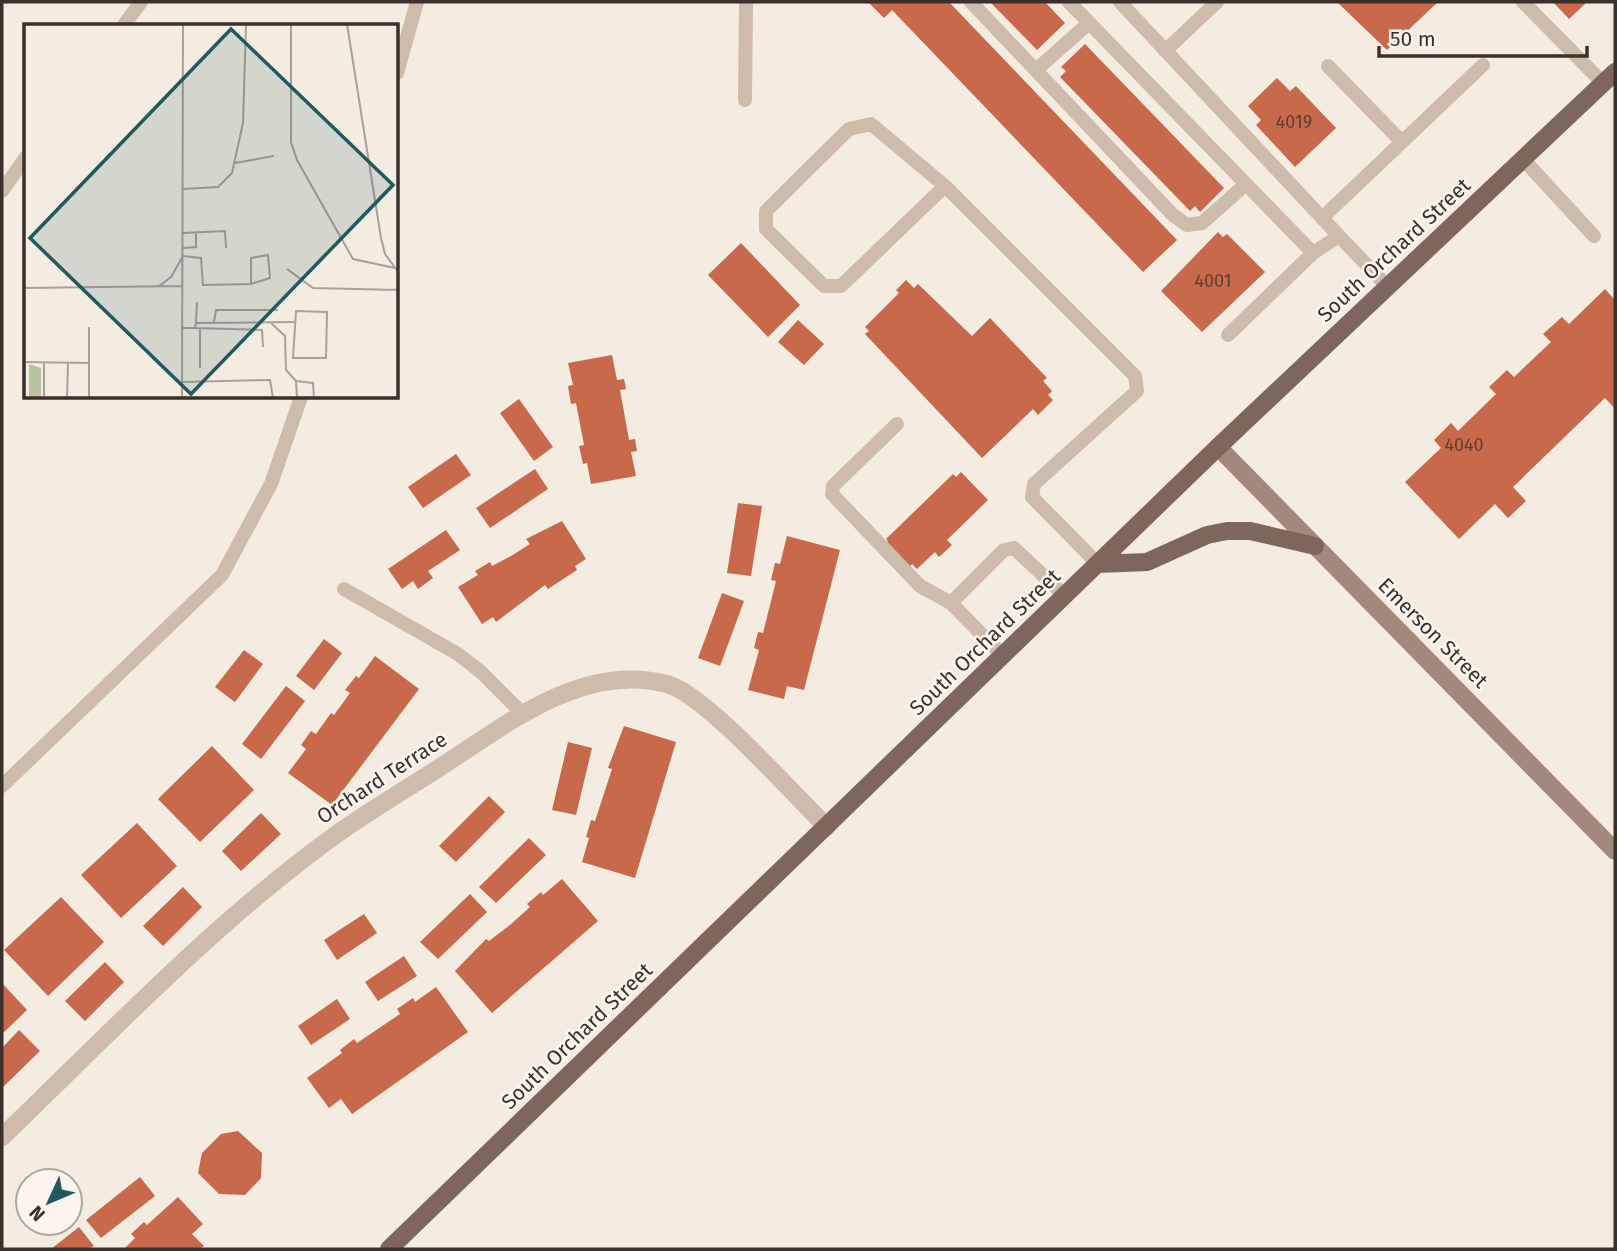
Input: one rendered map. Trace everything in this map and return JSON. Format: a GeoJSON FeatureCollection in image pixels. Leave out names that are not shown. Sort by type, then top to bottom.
{"type":"FeatureCollection","features":[{"type":"Feature","properties":{"kind":"main road","name":"South Orchard Street"},"geometry":{"type":"LineString","coordinates":[[389,1249],[1218,447],[1609,77]]}},
{"type":"Feature","properties":{"kind":"main road","name":"Emerson Street"},"geometry":{"type":"LineString","coordinates":[[1218,447],[1615,851]]}},
{"type":"Feature","properties":{"kind":"main road"},"geometry":{"type":"LineString","coordinates":[[1098,564],[1147,562],[1207,535],[1227,531],[1250,531],[1315,546]]}},
{"type":"Feature","properties":{"kind":"street","name":"Orchard Terrace"},"geometry":{"type":"LineString","coordinates":[[2,1137],[206,940],[330,839],[523,714],[575,688],[628,680],[669,685],[687,692],[827,827]]}},
{"type":"Feature","properties":{"kind":"lane"},"geometry":{"type":"LineString","coordinates":[[124,24],[141,2]]}},
{"type":"Feature","properties":{"kind":"lane"},"geometry":{"type":"LineString","coordinates":[[399,66],[417,2]]}},
{"type":"Feature","properties":{"kind":"lane"},"geometry":{"type":"LineString","coordinates":[[745,100],[746,2]]}},
{"type":"Feature","properties":{"kind":"lane"},"geometry":{"type":"LineString","coordinates":[[971,2],[1173,215],[1187,225],[1202,223],[1244,185]]}},
{"type":"Feature","properties":{"kind":"lane"},"geometry":{"type":"LineString","coordinates":[[1069,2],[1313,253]]}},
{"type":"Feature","properties":{"kind":"lane"},"geometry":{"type":"LineString","coordinates":[[1120,2],[1388,287]]}},
{"type":"Feature","properties":{"kind":"lane"},"geometry":{"type":"LineString","coordinates":[[1166,51],[1217,2]]}},
{"type":"Feature","properties":{"kind":"lane"},"geometry":{"type":"LineString","coordinates":[[1523,2],[1609,77]]}},
{"type":"Feature","properties":{"kind":"lane"},"geometry":{"type":"LineString","coordinates":[[1036,70],[1089,23]]}},
{"type":"Feature","properties":{"kind":"lane"},"geometry":{"type":"LineString","coordinates":[[1322,218],[1483,65]]}},
{"type":"Feature","properties":{"kind":"lane"},"geometry":{"type":"LineString","coordinates":[[1328,66],[1402,142]]}},
{"type":"Feature","properties":{"kind":"lane"},"geometry":{"type":"LineString","coordinates":[[945,186],[841,286],[824,286],[766,229],[766,211],[849,129],[871,124],[945,186],[1135,376],[1137,391],[1034,484],[1032,497],[1098,564]]}},
{"type":"Feature","properties":{"kind":"lane"},"geometry":{"type":"LineString","coordinates":[[1523,159],[1594,236]]}},
{"type":"Feature","properties":{"kind":"lane"},"geometry":{"type":"LineString","coordinates":[[2,191],[24,160]]}},
{"type":"Feature","properties":{"kind":"lane"},"geometry":{"type":"LineString","coordinates":[[1228,335],[1313,253],[1339,236]]}},
{"type":"Feature","properties":{"kind":"lane"},"geometry":{"type":"LineString","coordinates":[[2,786],[222,575],[271,484],[300,399]]}},
{"type":"Feature","properties":{"kind":"lane"},"geometry":{"type":"LineString","coordinates":[[897,424],[833,486],[832,494],[920,586],[951,603],[1003,656]]}},
{"type":"Feature","properties":{"kind":"lane"},"geometry":{"type":"LineString","coordinates":[[951,603],[1004,550],[1014,548],[1065,596]]}},
{"type":"Feature","properties":{"kind":"lane"},"geometry":{"type":"LineString","coordinates":[[344,589],[458,654],[481,672],[523,714]]}},
{"type":"Feature","properties":{"kind":"building"},"geometry":{"type":"Polygon","coordinates":[[[868,2],[949,2],[1177,240],[1143,272],[892,10],[884,18],[868,2]]]}},
{"type":"Feature","properties":{"kind":"building"},"geometry":{"type":"Polygon","coordinates":[[[990,2],[1045,2],[1065,23],[1037,50],[990,2]]]}},
{"type":"Feature","properties":{"kind":"building"},"geometry":{"type":"Polygon","coordinates":[[[1337,2],[1438,2],[1387,50],[1337,2]]]}},
{"type":"Feature","properties":{"kind":"building"},"geometry":{"type":"Polygon","coordinates":[[[1553,2],[1587,2],[1569,19],[1553,2]]]}},
{"type":"Feature","properties":{"kind":"building"},"geometry":{"type":"Polygon","coordinates":[[[1085,44],[1224,188],[1200,212],[1195,206],[1190,211],[1060,77],[1066,71],[1061,67],[1085,44]]]}},
{"type":"Feature","properties":{"kind":"building"},"geometry":{"type":"Polygon","coordinates":[[[1277,78],[1290,91],[1296,86],[1336,128],[1295,167],[1256,125],[1261,120],[1248,106],[1277,78]]]}},
{"type":"Feature","properties":{"kind":"building"},"geometry":{"type":"Polygon","coordinates":[[[1218,232],[1223,237],[1227,234],[1265,272],[1202,332],[1161,291],[1218,232]]]}},
{"type":"Feature","properties":{"kind":"building"},"geometry":{"type":"Polygon","coordinates":[[[741,243],[800,305],[768,337],[708,275],[741,243]]]}},
{"type":"Feature","properties":{"kind":"building"},"geometry":{"type":"Polygon","coordinates":[[[906,280],[914,288],[918,284],[972,336],[990,318],[1047,378],[1043,381],[1052,391],[1048,395],[1053,400],[1038,415],[1033,409],[982,458],[865,334],[869,331],[865,327],[899,293],[896,290],[906,280]]]}},
{"type":"Feature","properties":{"kind":"building"},"geometry":{"type":"Polygon","coordinates":[[[1605,289],[1615,300],[1615,409],[1605,398],[1513,487],[1526,501],[1508,518],[1495,504],[1459,539],[1405,482],[1441,448],[1434,440],[1451,423],[1458,431],[1496,394],[1489,387],[1507,370],[1514,377],[1551,342],[1543,334],[1562,317],[1569,324],[1605,289]]]}},
{"type":"Feature","properties":{"kind":"building"},"geometry":{"type":"Polygon","coordinates":[[[798,320],[824,344],[804,365],[778,342],[798,320]]]}},
{"type":"Feature","properties":{"kind":"building"},"geometry":{"type":"Polygon","coordinates":[[[612,355],[617,380],[624,379],[626,389],[620,390],[629,440],[635,439],[637,451],[631,452],[636,476],[591,484],[587,463],[583,464],[579,446],[584,445],[576,403],[571,404],[568,386],[573,385],[568,363],[612,355]]]}},
{"type":"Feature","properties":{"kind":"building"},"geometry":{"type":"Polygon","coordinates":[[[519,399],[553,447],[534,461],[500,413],[519,399]]]}},
{"type":"Feature","properties":{"kind":"building"},"geometry":{"type":"Polygon","coordinates":[[[456,454],[471,475],[423,508],[408,487],[456,454]]]}},
{"type":"Feature","properties":{"kind":"building"},"geometry":{"type":"Polygon","coordinates":[[[535,469],[548,489],[490,528],[476,508],[535,469]]]}},
{"type":"Feature","properties":{"kind":"building"},"geometry":{"type":"Polygon","coordinates":[[[961,472],[988,500],[947,540],[952,545],[939,557],[935,552],[917,569],[912,564],[909,568],[885,544],[888,541],[886,539],[953,474],[956,477],[961,472]]]}},
{"type":"Feature","properties":{"kind":"building"},"geometry":{"type":"Polygon","coordinates":[[[738,503],[762,506],[751,576],[727,573],[738,503]]]}},
{"type":"Feature","properties":{"kind":"building"},"geometry":{"type":"Polygon","coordinates":[[[562,521],[586,559],[575,566],[577,570],[548,589],[545,585],[496,622],[493,617],[482,624],[458,587],[478,575],[475,571],[490,562],[492,566],[511,556],[530,544],[526,539],[562,521]]]}},
{"type":"Feature","properties":{"kind":"building"},"geometry":{"type":"Polygon","coordinates":[[[446,530],[460,550],[428,571],[433,578],[418,589],[413,581],[402,589],[388,569],[446,530]]]}},
{"type":"Feature","properties":{"kind":"building"},"geometry":{"type":"Polygon","coordinates":[[[787,536],[840,550],[804,690],[787,686],[784,699],[748,690],[759,650],[754,648],[758,632],[763,633],[776,581],[771,580],[775,563],[780,564],[787,536]]]}},
{"type":"Feature","properties":{"kind":"building"},"geometry":{"type":"Polygon","coordinates":[[[722,593],[744,601],[720,666],[698,658],[722,593]]]}},
{"type":"Feature","properties":{"kind":"building"},"geometry":{"type":"Polygon","coordinates":[[[324,639],[342,653],[314,690],[296,676],[324,639]]]}},
{"type":"Feature","properties":{"kind":"building"},"geometry":{"type":"Polygon","coordinates":[[[244,650],[263,664],[235,702],[215,687],[244,650]]]}},
{"type":"Feature","properties":{"kind":"building"},"geometry":{"type":"Polygon","coordinates":[[[375,656],[419,689],[332,805],[288,773],[306,749],[301,745],[311,731],[316,734],[331,713],[334,715],[350,693],[345,690],[356,676],[359,678],[375,656]]]}},
{"type":"Feature","properties":{"kind":"building"},"geometry":{"type":"Polygon","coordinates":[[[286,686],[305,701],[261,759],[242,744],[286,686]]]}},
{"type":"Feature","properties":{"kind":"building"},"geometry":{"type":"Polygon","coordinates":[[[624,726],[676,742],[635,878],[582,862],[591,820],[595,821],[612,769],[608,768],[624,726]]]}},
{"type":"Feature","properties":{"kind":"building"},"geometry":{"type":"Polygon","coordinates":[[[568,742],[592,748],[576,815],[552,810],[568,742]]]}},
{"type":"Feature","properties":{"kind":"building"},"geometry":{"type":"Polygon","coordinates":[[[212,746],[254,790],[200,842],[158,799],[212,746]]]}},
{"type":"Feature","properties":{"kind":"building"},"geometry":{"type":"Polygon","coordinates":[[[489,796],[505,812],[456,862],[439,846],[489,796]]]}},
{"type":"Feature","properties":{"kind":"building"},"geometry":{"type":"Polygon","coordinates":[[[261,813],[281,834],[241,871],[222,851],[261,813]]]}},
{"type":"Feature","properties":{"kind":"building"},"geometry":{"type":"Polygon","coordinates":[[[137,823],[177,866],[121,918],[81,875],[137,823]]]}},
{"type":"Feature","properties":{"kind":"building"},"geometry":{"type":"Polygon","coordinates":[[[529,838],[546,855],[496,903],[479,887],[529,838]]]}},
{"type":"Feature","properties":{"kind":"building"},"geometry":{"type":"Polygon","coordinates":[[[562,879],[598,921],[492,1013],[455,971],[486,939],[489,941],[510,925],[530,907],[527,904],[562,879]]]}},
{"type":"Feature","properties":{"kind":"building"},"geometry":{"type":"Polygon","coordinates":[[[183,887],[202,907],[163,946],[143,926],[183,887]]]}},
{"type":"Feature","properties":{"kind":"building"},"geometry":{"type":"Polygon","coordinates":[[[470,894],[487,912],[438,959],[420,942],[470,894]]]}},
{"type":"Feature","properties":{"kind":"building"},"geometry":{"type":"Polygon","coordinates":[[[61,897],[104,942],[48,996],[4,950],[61,897]]]}},
{"type":"Feature","properties":{"kind":"building"},"geometry":{"type":"Polygon","coordinates":[[[364,914],[377,933],[337,960],[324,940],[364,914]]]}},
{"type":"Feature","properties":{"kind":"building"},"geometry":{"type":"Polygon","coordinates":[[[404,956],[417,976],[378,1001],[365,982],[404,956]]]}},
{"type":"Feature","properties":{"kind":"building"},"geometry":{"type":"Polygon","coordinates":[[[105,962],[124,982],[85,1021],[65,1001],[105,962]]]}},
{"type":"Feature","properties":{"kind":"building"},"geometry":{"type":"Polygon","coordinates":[[[2,983],[27,1010],[2,1034],[2,983]]]}},
{"type":"Feature","properties":{"kind":"building"},"geometry":{"type":"Polygon","coordinates":[[[436,987],[468,1032],[352,1114],[341,1099],[329,1108],[307,1078],[342,1053],[340,1050],[354,1039],[357,1043],[400,1014],[397,1009],[413,998],[415,1002],[436,987]]]}},
{"type":"Feature","properties":{"kind":"building"},"geometry":{"type":"Polygon","coordinates":[[[337,999],[350,1019],[311,1045],[298,1026],[337,999]]]}},
{"type":"Feature","properties":{"kind":"building"},"geometry":{"type":"Polygon","coordinates":[[[19,1030],[40,1051],[2,1088],[2,1048],[19,1030]]]}},
{"type":"Feature","properties":{"kind":"building"},"geometry":{"type":"Polygon","coordinates":[[[238,1131],[262,1153],[261,1178],[245,1195],[219,1194],[198,1173],[202,1153],[221,1134],[238,1131]]]}},
{"type":"Feature","properties":{"kind":"building"},"geometry":{"type":"Polygon","coordinates":[[[140,1177],[155,1196],[101,1238],[86,1220],[140,1177]]]}},
{"type":"Feature","properties":{"kind":"building"},"geometry":{"type":"Polygon","coordinates":[[[178,1197],[203,1224],[192,1234],[204,1246],[200,1249],[124,1249],[135,1238],[131,1234],[144,1222],[147,1225],[178,1197]]]}},
{"type":"Feature","properties":{"kind":"building"},"geometry":{"type":"Polygon","coordinates":[[[84,1233],[94,1246],[89,1249],[51,1249],[66,1237],[84,1237],[84,1233]]]}}]}
